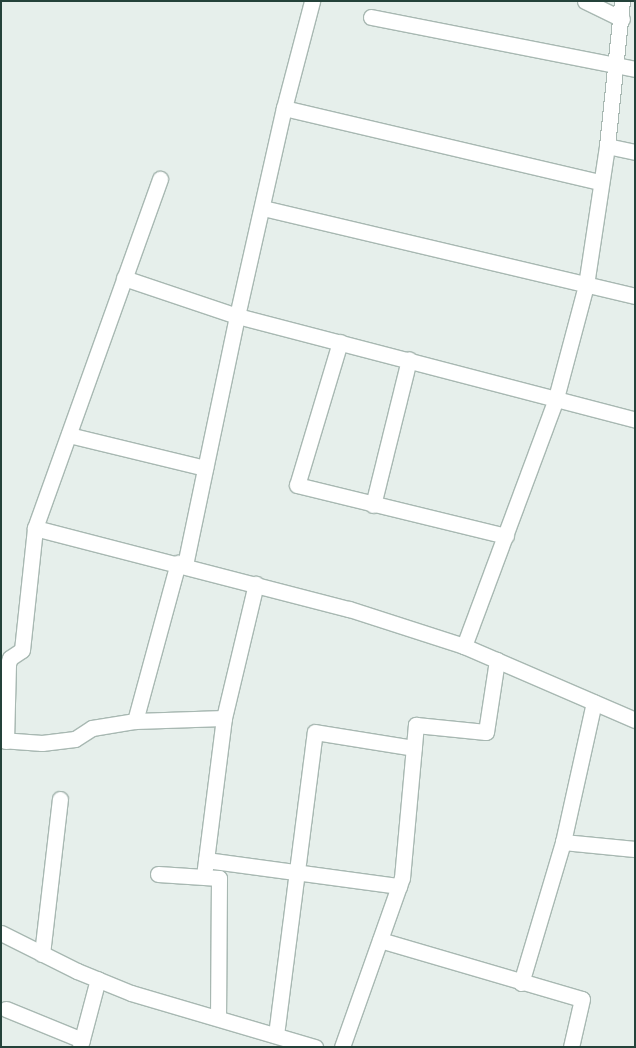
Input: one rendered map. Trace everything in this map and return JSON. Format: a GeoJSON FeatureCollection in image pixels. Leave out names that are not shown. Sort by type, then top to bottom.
{"type":"FeatureCollection","features":[{"type":"Feature","properties":{"kind":"street"},"geometry":{"type":"LineString","coordinates":[[136,721],[181,564],[205,468],[284,108],[312,1]]}},
{"type":"Feature","properties":{"kind":"street"},"geometry":{"type":"LineString","coordinates":[[585,1],[622,19]]}},
{"type":"Feature","properties":{"kind":"street"},"geometry":{"type":"LineString","coordinates":[[464,646],[556,398],[586,285],[600,182],[607,146],[622,19],[622,1]]}},
{"type":"Feature","properties":{"kind":"street"},"geometry":{"type":"LineString","coordinates":[[370,17],[635,69]]}},
{"type":"Feature","properties":{"kind":"street"},"geometry":{"type":"LineString","coordinates":[[284,108],[600,182]]}},
{"type":"Feature","properties":{"kind":"street"},"geometry":{"type":"LineString","coordinates":[[607,146],[635,152]]}},
{"type":"Feature","properties":{"kind":"street"},"geometry":{"type":"LineString","coordinates":[[160,179],[35,528],[22,650],[10,658],[8,664],[4,741],[42,743],[75,738],[92,728],[136,721],[224,718]]}},
{"type":"Feature","properties":{"kind":"street"},"geometry":{"type":"LineString","coordinates":[[263,208],[635,296]]}},
{"type":"Feature","properties":{"kind":"street"},"geometry":{"type":"LineString","coordinates":[[124,278],[237,316],[409,359],[635,420]]}},
{"type":"Feature","properties":{"kind":"street"},"geometry":{"type":"LineString","coordinates":[[340,342],[297,484],[373,505],[506,536]]}},
{"type":"Feature","properties":{"kind":"street"},"geometry":{"type":"LineString","coordinates":[[373,505],[409,359]]}},
{"type":"Feature","properties":{"kind":"street"},"geometry":{"type":"LineString","coordinates":[[69,435],[205,468]]}},
{"type":"Feature","properties":{"kind":"street"},"geometry":{"type":"LineString","coordinates":[[35,528],[181,564],[349,609],[464,646],[635,720]]}},
{"type":"Feature","properties":{"kind":"street"},"geometry":{"type":"LineString","coordinates":[[204,876],[224,718],[256,584]]}},
{"type":"Feature","properties":{"kind":"street"},"geometry":{"type":"LineString","coordinates":[[342,1047],[399,886],[407,840],[416,725],[486,732],[497,660]]}},
{"type":"Feature","properties":{"kind":"street"},"geometry":{"type":"LineString","coordinates":[[521,983],[563,842],[594,702]]}},
{"type":"Feature","properties":{"kind":"street"},"geometry":{"type":"LineString","coordinates":[[276,1035],[316,732],[414,748]]}},
{"type":"Feature","properties":{"kind":"street"},"geometry":{"type":"LineString","coordinates":[[42,954],[60,799]]}},
{"type":"Feature","properties":{"kind":"street"},"geometry":{"type":"LineString","coordinates":[[563,842],[635,849]]}},
{"type":"Feature","properties":{"kind":"street"},"geometry":{"type":"LineString","coordinates":[[206,860],[399,886]]}},
{"type":"Feature","properties":{"kind":"street"},"geometry":{"type":"LineString","coordinates":[[158,874],[219,878],[218,1018]]}},
{"type":"Feature","properties":{"kind":"street"},"geometry":{"type":"LineString","coordinates":[[1,933],[98,979],[316,1047]]}},
{"type":"Feature","properties":{"kind":"street"},"geometry":{"type":"LineString","coordinates":[[380,940],[521,983],[582,999],[571,1047]]}},
{"type":"Feature","properties":{"kind":"street"},"geometry":{"type":"LineString","coordinates":[[6,1009],[81,1043],[98,979]]}}]}
